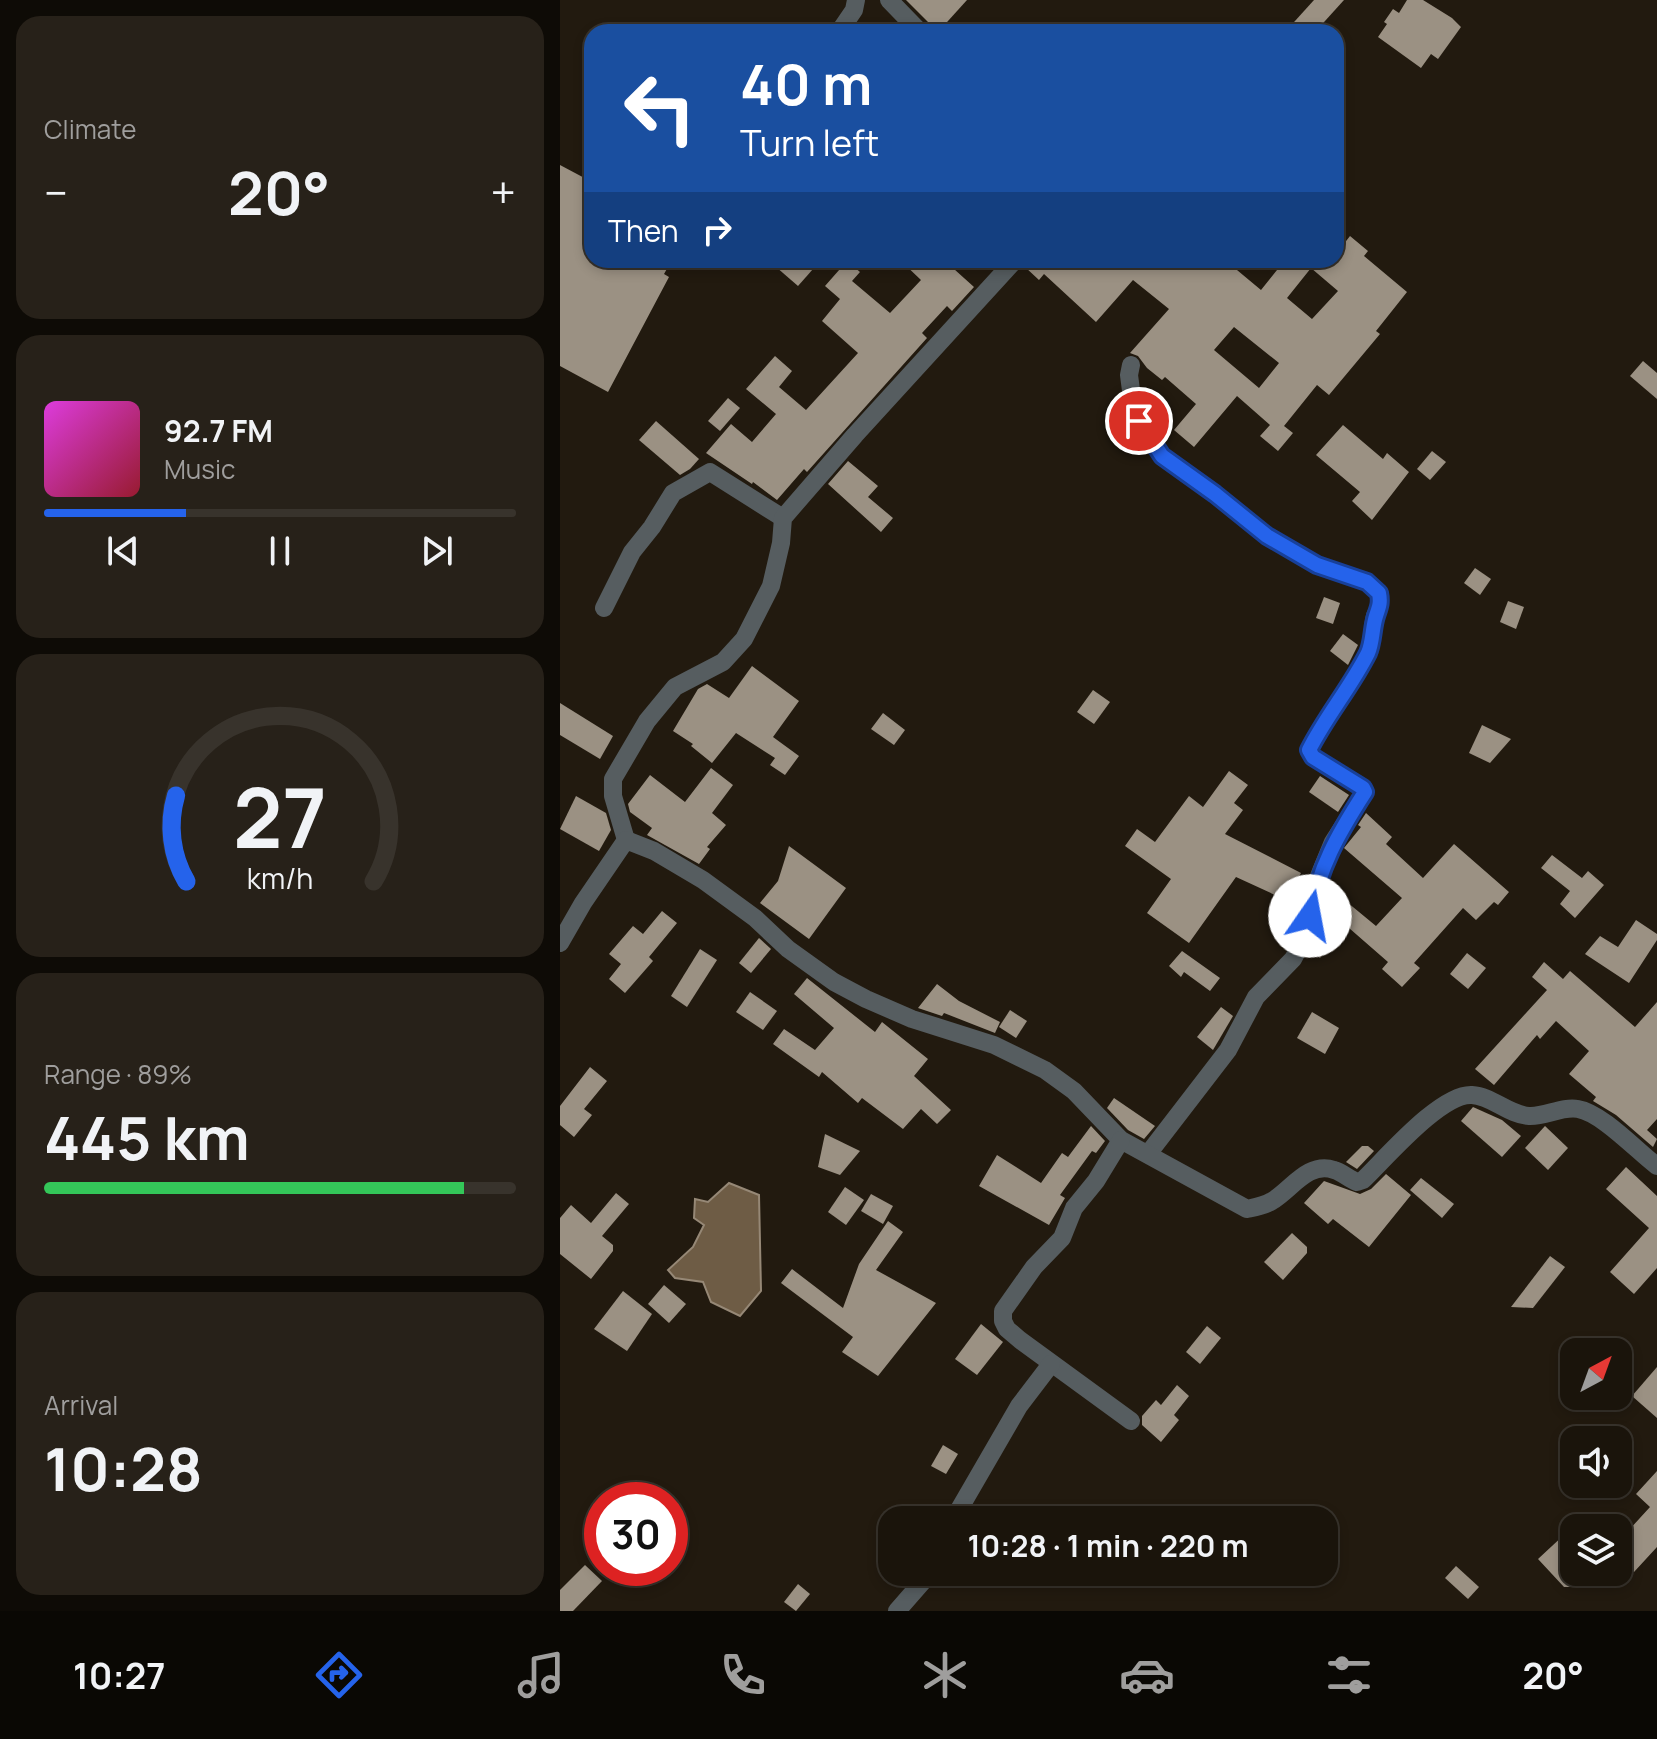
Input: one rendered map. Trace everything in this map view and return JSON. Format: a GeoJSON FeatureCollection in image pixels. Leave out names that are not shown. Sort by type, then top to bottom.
{"type":"FeatureCollection","features":[{"type":"Feature","properties":{"kind":"street"},"geometry":{"type":"LineString","coordinates":[[844,24],[854,10],[856,0]]}},
{"type":"Feature","properties":{"kind":"street"},"geometry":{"type":"LineString","coordinates":[[889,0],[912,24]]}},
{"type":"Feature","properties":{"kind":"street"},"geometry":{"type":"LineString","coordinates":[[626,840],[613,796],[613,779],[647,721],[675,687],[723,662],[744,639],[771,586],[783,518],[1008,268]]}},
{"type":"Feature","properties":{"kind":"street"},"geometry":{"type":"LineString","coordinates":[[1131,365],[1130,386],[1139,421],[1162,456],[1267,536],[1317,565],[1367,582],[1379,593],[1381,606],[1370,649],[1324,720],[1309,750],[1313,757],[1365,792],[1333,842],[1317,881],[1307,933],[1293,959],[1256,997],[1228,1050],[1148,1154]]}},
{"type":"Feature","properties":{"kind":"street"},"geometry":{"type":"LineString","coordinates":[[604,608],[632,552],[673,493],[710,472],[783,518]]}},
{"type":"Feature","properties":{"kind":"street"},"geometry":{"type":"LineString","coordinates":[[560,943],[626,840]]}},
{"type":"Feature","properties":{"kind":"street"},"geometry":{"type":"LineString","coordinates":[[626,840],[654,851],[703,880],[755,918],[788,949],[844,988],[912,1019],[994,1045],[1045,1070],[1074,1091],[1121,1140],[1247,1209],[1262,1207],[1275,1200],[1306,1173],[1320,1168],[1333,1169],[1357,1182],[1363,1180],[1439,1108],[1459,1096],[1475,1095],[1513,1113],[1532,1117],[1579,1109],[1604,1122],[1657,1166]]}},
{"type":"Feature","properties":{"kind":"street"},"geometry":{"type":"LineString","coordinates":[[1121,1140],[1096,1181],[1074,1208],[1062,1238],[1034,1267],[1003,1311],[1003,1321],[1007,1329],[1051,1364],[1131,1421]]}},
{"type":"Feature","properties":{"kind":"street"},"geometry":{"type":"LineString","coordinates":[[961,1506],[1019,1406],[1051,1364]]}},
{"type":"Feature","properties":{"kind":"street"},"geometry":{"type":"LineString","coordinates":[[897,1611],[919,1586]]}},
{"type":"Feature","properties":{"kind":"shaded area"},"geometry":{"type":"Polygon","coordinates":[[[729,1183],[759,1195],[761,1291],[740,1316],[711,1302],[703,1282],[675,1278],[668,1270],[693,1247],[704,1225],[694,1218],[695,1199],[708,1202],[729,1183]]]}},
{"type":"Feature","properties":{"kind":"building"},"geometry":{"type":"Polygon","coordinates":[[[906,0],[967,0],[945,24],[930,24],[906,0]]]}},
{"type":"Feature","properties":{"kind":"building"},"geometry":{"type":"Polygon","coordinates":[[[1314,0],[1344,0],[1322,24],[1292,24],[1314,0]]]}},
{"type":"Feature","properties":{"kind":"building"},"geometry":{"type":"Polygon","coordinates":[[[1407,0],[1423,0],[1461,27],[1438,59],[1431,54],[1421,68],[1378,37],[1393,9],[1399,13],[1407,0]]]}},
{"type":"Feature","properties":{"kind":"building"},"geometry":{"type":"Polygon","coordinates":[[[560,165],[584,178],[584,268],[667,268],[664,274],[669,277],[608,392],[560,366],[560,165]]]}},
{"type":"Feature","properties":{"kind":"building"},"geometry":{"type":"Polygon","coordinates":[[[1350,236],[1368,251],[1364,256],[1407,292],[1376,331],[1380,334],[1329,395],[1317,385],[1284,426],[1293,433],[1278,451],[1260,436],[1270,425],[1237,396],[1194,447],[1174,430],[1196,404],[1165,377],[1162,380],[1147,368],[1138,356],[1130,353],[1169,309],[1133,280],[1096,322],[1044,274],[1039,280],[1026,268],[1235,268],[1261,290],[1279,268],[1311,268],[1344,268],[1344,244],[1350,236]],[[1311,268],[1287,298],[1312,319],[1338,291],[1311,268]],[[1234,327],[1214,350],[1259,388],[1279,363],[1234,327]]]}},
{"type":"Feature","properties":{"kind":"building"},"geometry":{"type":"Polygon","coordinates":[[[777,268],[814,268],[798,286],[777,268]]]}},
{"type":"Feature","properties":{"kind":"building"},"geometry":{"type":"Polygon","coordinates":[[[841,268],[855,268],[860,272],[852,281],[890,313],[921,280],[908,268],[953,268],[974,287],[952,311],[947,306],[922,333],[927,338],[807,472],[804,469],[777,500],[706,453],[731,424],[752,442],[776,414],[746,389],[775,356],[792,371],[779,387],[806,410],[858,353],[822,321],[840,299],[825,286],[841,268]]]}},
{"type":"Feature","properties":{"kind":"building"},"geometry":{"type":"Polygon","coordinates":[[[1643,361],[1657,373],[1657,399],[1630,376],[1643,361]]]}},
{"type":"Feature","properties":{"kind":"building"},"geometry":{"type":"Polygon","coordinates":[[[728,398],[740,408],[720,431],[708,421],[728,398]]]}},
{"type":"Feature","properties":{"kind":"building"},"geometry":{"type":"Polygon","coordinates":[[[656,421],[699,459],[680,475],[639,440],[656,421]]]}},
{"type":"Feature","properties":{"kind":"building"},"geometry":{"type":"Polygon","coordinates":[[[1343,425],[1383,459],[1387,453],[1409,472],[1372,520],[1352,501],[1360,492],[1316,455],[1343,425]]]}},
{"type":"Feature","properties":{"kind":"building"},"geometry":{"type":"Polygon","coordinates":[[[1432,451],[1446,462],[1430,480],[1417,469],[1432,451]]]}},
{"type":"Feature","properties":{"kind":"building"},"geometry":{"type":"Polygon","coordinates":[[[848,461],[878,486],[868,497],[893,518],[881,532],[828,484],[848,461]]]}},
{"type":"Feature","properties":{"kind":"building"},"geometry":{"type":"Polygon","coordinates":[[[1475,568],[1491,579],[1480,595],[1464,583],[1475,568]]]}},
{"type":"Feature","properties":{"kind":"building"},"geometry":{"type":"Polygon","coordinates":[[[1324,597],[1340,603],[1333,624],[1316,618],[1324,597]]]}},
{"type":"Feature","properties":{"kind":"building"},"geometry":{"type":"Polygon","coordinates":[[[1508,601],[1524,607],[1516,629],[1500,622],[1508,601]]]}},
{"type":"Feature","properties":{"kind":"building"},"geometry":{"type":"Polygon","coordinates":[[[1343,634],[1358,645],[1348,665],[1330,651],[1343,634]]]}},
{"type":"Feature","properties":{"kind":"building"},"geometry":{"type":"Polygon","coordinates":[[[752,666],[799,701],[773,737],[799,756],[785,775],[770,765],[775,758],[736,733],[712,763],[691,746],[693,744],[673,731],[698,689],[707,684],[729,698],[752,666]]]}},
{"type":"Feature","properties":{"kind":"building"},"geometry":{"type":"Polygon","coordinates":[[[1093,690],[1110,702],[1094,724],[1077,712],[1093,690]]]}},
{"type":"Feature","properties":{"kind":"building"},"geometry":{"type":"Polygon","coordinates":[[[560,703],[613,736],[600,759],[560,735],[560,703]]]}},
{"type":"Feature","properties":{"kind":"building"},"geometry":{"type":"Polygon","coordinates":[[[883,713],[905,730],[894,745],[871,729],[883,713]]]}},
{"type":"Feature","properties":{"kind":"building"},"geometry":{"type":"Polygon","coordinates":[[[1482,725],[1511,739],[1490,763],[1469,753],[1482,725]]]}},
{"type":"Feature","properties":{"kind":"building"},"geometry":{"type":"Polygon","coordinates":[[[711,768],[733,785],[712,813],[726,825],[707,847],[710,849],[699,864],[647,835],[652,828],[630,812],[628,804],[650,775],[685,802],[711,768]]]}},
{"type":"Feature","properties":{"kind":"building"},"geometry":{"type":"Polygon","coordinates":[[[1229,771],[1248,785],[1234,803],[1243,810],[1225,834],[1301,873],[1288,901],[1236,877],[1189,943],[1147,913],[1171,879],[1125,846],[1137,829],[1155,842],[1189,796],[1203,807],[1229,771]]]}},
{"type":"Feature","properties":{"kind":"building"},"geometry":{"type":"Polygon","coordinates":[[[1320,776],[1349,795],[1338,812],[1309,792],[1320,776]]]}},
{"type":"Feature","properties":{"kind":"building"},"geometry":{"type":"Polygon","coordinates":[[[576,796],[606,813],[611,830],[599,851],[560,829],[576,796]]]}},
{"type":"Feature","properties":{"kind":"building"},"geometry":{"type":"Polygon","coordinates":[[[1366,813],[1392,837],[1386,844],[1423,878],[1454,844],[1509,892],[1498,905],[1494,902],[1476,920],[1463,908],[1414,963],[1420,968],[1402,987],[1382,969],[1388,962],[1349,928],[1342,937],[1338,934],[1320,958],[1311,951],[1319,936],[1324,908],[1336,893],[1376,926],[1402,898],[1344,848],[1361,827],[1358,825],[1366,813]]]}},
{"type":"Feature","properties":{"kind":"building"},"geometry":{"type":"Polygon","coordinates":[[[789,846],[846,888],[809,939],[760,903],[778,881],[789,846]]]}},
{"type":"Feature","properties":{"kind":"building"},"geometry":{"type":"Polygon","coordinates":[[[1552,855],[1582,878],[1588,871],[1604,885],[1575,918],[1560,904],[1570,891],[1541,868],[1552,855]]]}},
{"type":"Feature","properties":{"kind":"building"},"geometry":{"type":"Polygon","coordinates":[[[662,911],[677,923],[649,957],[653,961],[625,993],[609,979],[621,964],[609,954],[633,926],[643,934],[662,911]]]}},
{"type":"Feature","properties":{"kind":"building"},"geometry":{"type":"Polygon","coordinates":[[[1636,920],[1657,934],[1657,940],[1629,983],[1585,954],[1600,936],[1618,947],[1636,920]]]}},
{"type":"Feature","properties":{"kind":"building"},"geometry":{"type":"Polygon","coordinates":[[[759,938],[771,949],[751,973],[739,963],[759,938]]]}},
{"type":"Feature","properties":{"kind":"building"},"geometry":{"type":"Polygon","coordinates":[[[700,949],[717,960],[687,1007],[671,996],[700,949]]]}},
{"type":"Feature","properties":{"kind":"building"},"geometry":{"type":"Polygon","coordinates":[[[1182,951],[1220,978],[1210,991],[1184,972],[1181,977],[1169,966],[1182,951]]]}},
{"type":"Feature","properties":{"kind":"building"},"geometry":{"type":"Polygon","coordinates":[[[1467,953],[1486,968],[1468,989],[1450,974],[1467,953]]]}},
{"type":"Feature","properties":{"kind":"building"},"geometry":{"type":"Polygon","coordinates":[[[1544,962],[1563,979],[1570,971],[1635,1027],[1657,1002],[1657,1119],[1647,1130],[1657,1139],[1653,1147],[1616,1115],[1593,1101],[1596,1097],[1569,1074],[1589,1051],[1556,1021],[1540,1039],[1537,1035],[1494,1085],[1475,1069],[1547,990],[1532,977],[1544,962]]]}},
{"type":"Feature","properties":{"kind":"building"},"geometry":{"type":"Polygon","coordinates":[[[807,978],[875,1032],[882,1022],[928,1059],[914,1076],[951,1110],[937,1124],[921,1109],[903,1129],[862,1098],[858,1103],[822,1072],[819,1077],[773,1044],[784,1029],[815,1050],[834,1028],[794,994],[807,978]]]}},
{"type":"Feature","properties":{"kind":"building"},"geometry":{"type":"Polygon","coordinates":[[[937,984],[959,1001],[1000,1022],[995,1033],[944,1013],[942,1016],[918,1008],[937,984]]]}},
{"type":"Feature","properties":{"kind":"building"},"geometry":{"type":"Polygon","coordinates":[[[750,992],[777,1011],[763,1030],[736,1012],[750,992]]]}},
{"type":"Feature","properties":{"kind":"building"},"geometry":{"type":"Polygon","coordinates":[[[1221,1007],[1233,1016],[1213,1050],[1197,1037],[1221,1007]]]}},
{"type":"Feature","properties":{"kind":"building"},"geometry":{"type":"Polygon","coordinates":[[[1010,1010],[1027,1021],[1016,1038],[999,1027],[1010,1010]]]}},
{"type":"Feature","properties":{"kind":"building"},"geometry":{"type":"Polygon","coordinates":[[[1312,1012],[1339,1028],[1325,1054],[1297,1038],[1312,1012]]]}},
{"type":"Feature","properties":{"kind":"building"},"geometry":{"type":"Polygon","coordinates":[[[590,1067],[607,1081],[584,1109],[592,1115],[574,1137],[560,1125],[560,1106],[590,1067]]]}},
{"type":"Feature","properties":{"kind":"building"},"geometry":{"type":"Polygon","coordinates":[[[1114,1098],[1155,1126],[1144,1139],[1128,1130],[1107,1108],[1114,1098]]]}},
{"type":"Feature","properties":{"kind":"building"},"geometry":{"type":"Polygon","coordinates":[[[1473,1107],[1502,1120],[1521,1136],[1502,1157],[1461,1121],[1473,1107]]]}},
{"type":"Feature","properties":{"kind":"building"},"geometry":{"type":"Polygon","coordinates":[[[1091,1126],[1105,1141],[1096,1153],[1092,1151],[1060,1195],[1065,1198],[1049,1225],[979,1186],[997,1155],[1041,1183],[1062,1153],[1068,1157],[1091,1126]]]}},
{"type":"Feature","properties":{"kind":"building"},"geometry":{"type":"Polygon","coordinates":[[[1545,1126],[1568,1148],[1548,1170],[1525,1148],[1545,1126]]]}},
{"type":"Feature","properties":{"kind":"building"},"geometry":{"type":"Polygon","coordinates":[[[825,1134],[860,1151],[840,1175],[818,1167],[825,1134]]]}},
{"type":"Feature","properties":{"kind":"building"},"geometry":{"type":"Polygon","coordinates":[[[1362,1146],[1374,1151],[1357,1169],[1346,1162],[1362,1146]]]}},
{"type":"Feature","properties":{"kind":"building"},"geometry":{"type":"Polygon","coordinates":[[[1626,1167],[1657,1196],[1657,1268],[1634,1294],[1610,1272],[1649,1228],[1606,1189],[1626,1167]]]}},
{"type":"Feature","properties":{"kind":"building"},"geometry":{"type":"Polygon","coordinates":[[[1386,1174],[1411,1195],[1369,1247],[1333,1219],[1328,1224],[1304,1203],[1324,1181],[1360,1194],[1371,1189],[1386,1174]]]}},
{"type":"Feature","properties":{"kind":"building"},"geometry":{"type":"Polygon","coordinates":[[[1421,1178],[1454,1204],[1442,1218],[1410,1190],[1421,1178]]]}},
{"type":"Feature","properties":{"kind":"building"},"geometry":{"type":"Polygon","coordinates":[[[845,1187],[864,1200],[846,1225],[828,1212],[845,1187]]]}},
{"type":"Feature","properties":{"kind":"building"},"geometry":{"type":"Polygon","coordinates":[[[616,1193],[629,1204],[602,1236],[613,1245],[613,1251],[591,1279],[560,1254],[560,1218],[571,1205],[591,1223],[616,1193]]]}},
{"type":"Feature","properties":{"kind":"building"},"geometry":{"type":"Polygon","coordinates":[[[871,1194],[893,1206],[883,1224],[861,1211],[871,1194]]]}},
{"type":"Feature","properties":{"kind":"building"},"geometry":{"type":"Polygon","coordinates":[[[888,1221],[903,1232],[876,1270],[936,1303],[878,1376],[842,1352],[853,1337],[781,1283],[792,1269],[843,1308],[859,1264],[888,1221]]]}},
{"type":"Feature","properties":{"kind":"building"},"geometry":{"type":"Polygon","coordinates":[[[1292,1233],[1307,1247],[1307,1253],[1283,1280],[1264,1262],[1292,1233]]]}},
{"type":"Feature","properties":{"kind":"building"},"geometry":{"type":"Polygon","coordinates":[[[1550,1256],[1565,1267],[1533,1308],[1511,1307],[1550,1256]]]}},
{"type":"Feature","properties":{"kind":"building"},"geometry":{"type":"Polygon","coordinates":[[[664,1285],[686,1304],[669,1323],[648,1304],[664,1285]]]}},
{"type":"Feature","properties":{"kind":"building"},"geometry":{"type":"Polygon","coordinates":[[[623,1291],[652,1314],[627,1351],[594,1329],[623,1291]]]}},
{"type":"Feature","properties":{"kind":"building"},"geometry":{"type":"Polygon","coordinates":[[[981,1324],[1003,1342],[977,1375],[955,1359],[981,1324]]]}},
{"type":"Feature","properties":{"kind":"building"},"geometry":{"type":"Polygon","coordinates":[[[1207,1326],[1221,1338],[1200,1364],[1186,1352],[1207,1326]]]}},
{"type":"Feature","properties":{"kind":"building"},"geometry":{"type":"Polygon","coordinates":[[[1657,1367],[1657,1418],[1632,1396],[1657,1367]]]}},
{"type":"Feature","properties":{"kind":"building"},"geometry":{"type":"Polygon","coordinates":[[[1177,1385],[1189,1396],[1174,1415],[1179,1420],[1161,1442],[1142,1425],[1142,1416],[1156,1400],[1161,1405],[1177,1385]]]}},
{"type":"Feature","properties":{"kind":"building"},"geometry":{"type":"Polygon","coordinates":[[[943,1445],[958,1454],[946,1474],[931,1466],[943,1445]]]}},
{"type":"Feature","properties":{"kind":"building"},"geometry":{"type":"Polygon","coordinates":[[[1657,1471],[1657,1547],[1634,1572],[1632,1527],[1650,1507],[1636,1494],[1657,1471]]]}},
{"type":"Feature","properties":{"kind":"building"},"geometry":{"type":"Polygon","coordinates":[[[1560,1539],[1560,1583],[1538,1559],[1560,1539]]]}},
{"type":"Feature","properties":{"kind":"building"},"geometry":{"type":"Polygon","coordinates":[[[584,1566],[584,1586],[597,1586],[573,1611],[560,1611],[560,1590],[584,1566]]]}},
{"type":"Feature","properties":{"kind":"building"},"geometry":{"type":"Polygon","coordinates":[[[1456,1566],[1479,1587],[1468,1599],[1445,1578],[1456,1566]]]}},
{"type":"Feature","properties":{"kind":"building"},"geometry":{"type":"Polygon","coordinates":[[[798,1584],[810,1594],[796,1611],[784,1602],[798,1584]]]}},
{"type":"Feature","properties":{"kind":"route"},"geometry":{"type":"LineString","coordinates":[[1139,421],[1162,456],[1267,536],[1317,565],[1367,582],[1379,593],[1381,606],[1370,649],[1324,720],[1309,750],[1313,757],[1365,792],[1333,842],[1317,881],[1310,916]]}}]}
